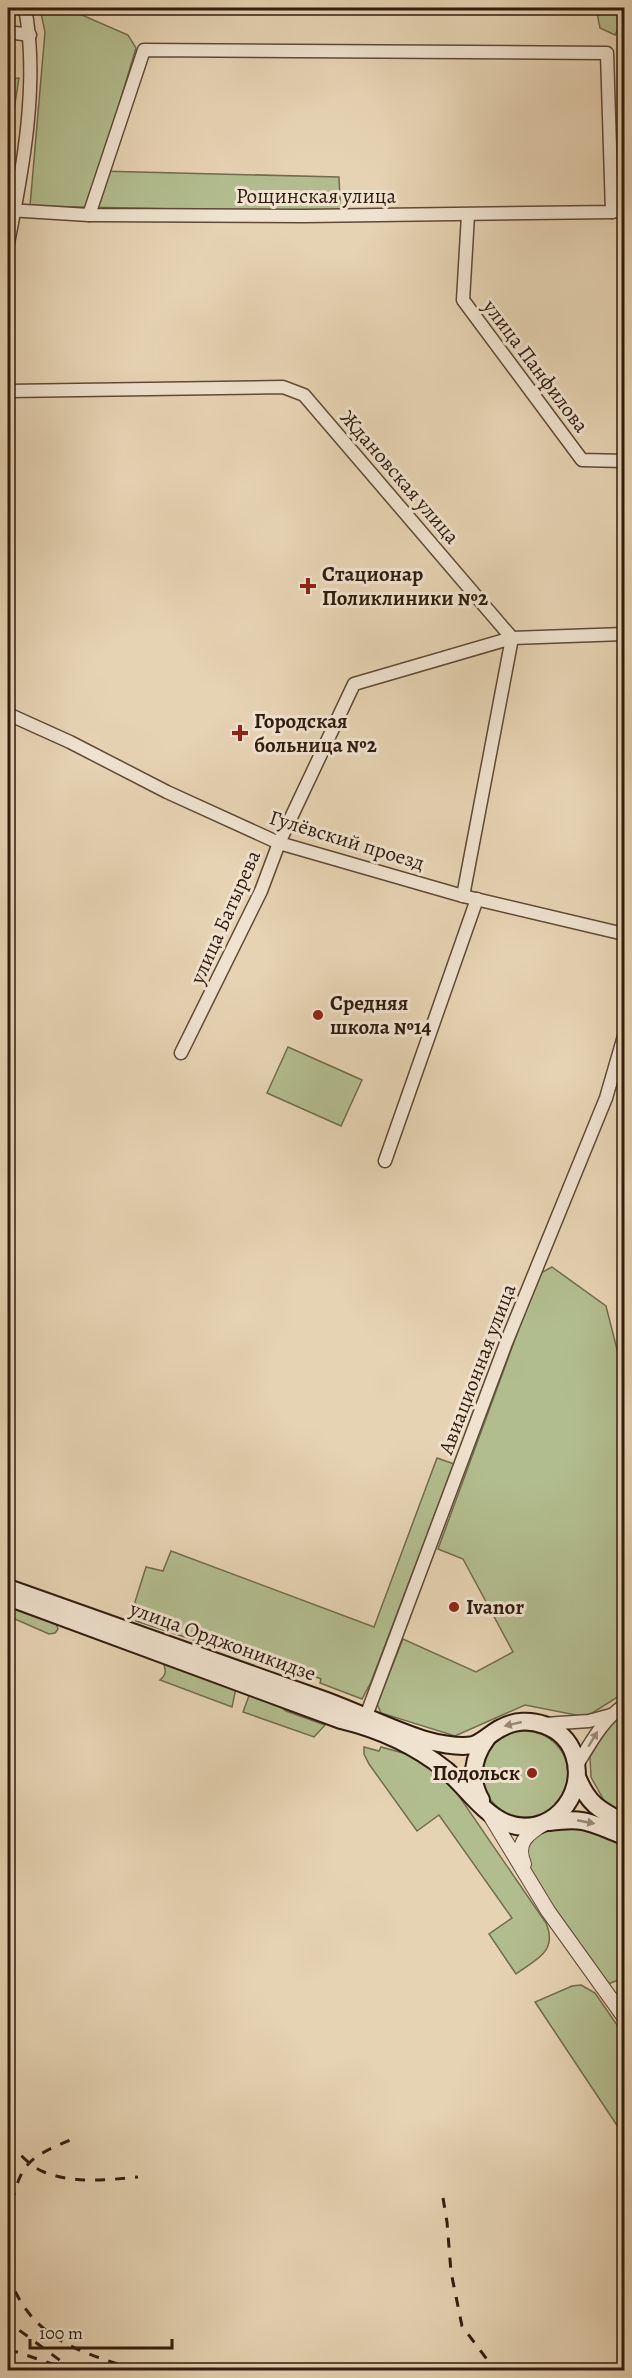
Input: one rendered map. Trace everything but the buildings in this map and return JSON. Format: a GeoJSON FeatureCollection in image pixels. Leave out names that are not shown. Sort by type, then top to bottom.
{"type":"FeatureCollection","features":[{"type":"Feature","properties":{"kind":"main road","name":"улица Орджоникидзе"},"geometry":{"type":"LineString","coordinates":[[8,1587],[366,1716],[419,1744]]}},
{"type":"Feature","properties":{"kind":"main road","name":"улица Орджоникидзе"},"geometry":{"type":"LineString","coordinates":[[8,1597],[341,1720],[419,1744]]}},
{"type":"Feature","properties":{"kind":"main road"},"geometry":{"type":"LineString","coordinates":[[419,1744],[473,1745],[514,1723],[528,1721],[542,1724],[555,1730],[566,1740],[573,1752],[586,1797],[598,1809],[624,1823]]}},
{"type":"Feature","properties":{"kind":"main road"},"geometry":{"type":"LineString","coordinates":[[484,1806],[476,1793],[473,1778],[474,1762],[489,1736]]}},
{"type":"Feature","properties":{"kind":"main road"},"geometry":{"type":"LineString","coordinates":[[419,1744],[494,1816],[518,1826],[573,1819],[591,1821],[624,1836]]}},
{"type":"Feature","properties":{"kind":"main road"},"geometry":{"type":"LineString","coordinates":[[545,1823],[558,1816],[568,1806],[575,1793],[578,1772]]}},
{"type":"Feature","properties":{"kind":"street"},"geometry":{"type":"LineString","coordinates":[[8,243],[11,210],[30,94],[30,35],[25,8]]}},
{"type":"Feature","properties":{"kind":"street"},"geometry":{"type":"LineString","coordinates":[[8,32],[30,35]]}},
{"type":"Feature","properties":{"kind":"street"},"geometry":{"type":"LineString","coordinates":[[89,215],[144,50],[607,53],[618,211]]}},
{"type":"Feature","properties":{"kind":"street","name":"Рощинская улица"},"geometry":{"type":"LineString","coordinates":[[11,210],[89,215],[468,215],[618,211]]}},
{"type":"Feature","properties":{"kind":"street","name":"улица Панфилова"},"geometry":{"type":"LineString","coordinates":[[468,215],[463,300],[582,460],[624,461]]}},
{"type":"Feature","properties":{"kind":"street","name":"Ждановская улица"},"geometry":{"type":"LineString","coordinates":[[8,391],[283,387],[304,395],[512,638]]}},
{"type":"Feature","properties":{"kind":"street","name":"улица Батырева"},"geometry":{"type":"LineString","coordinates":[[181,1053],[261,891],[279,843],[354,684],[512,638],[624,634]]}},
{"type":"Feature","properties":{"kind":"street"},"geometry":{"type":"LineString","coordinates":[[463,896],[512,638]]}},
{"type":"Feature","properties":{"kind":"street","name":"Гулёвский проезд"},"geometry":{"type":"LineString","coordinates":[[8,714],[70,742],[167,792],[279,843],[463,896],[624,934]]}},
{"type":"Feature","properties":{"kind":"street"},"geometry":{"type":"LineString","coordinates":[[385,1161],[477,898]]}},
{"type":"Feature","properties":{"kind":"street","name":"Авиационная улица"},"geometry":{"type":"LineString","coordinates":[[366,1716],[506,1343],[606,1098],[624,1036]]}},
{"type":"Feature","properties":{"kind":"street"},"geometry":{"type":"LineString","coordinates":[[578,1772],[596,1732],[610,1715],[624,1705]]}},
{"type":"Feature","properties":{"kind":"street"},"geometry":{"type":"LineString","coordinates":[[542,1724],[589,1721],[610,1715]]}},
{"type":"Feature","properties":{"kind":"street"},"geometry":{"type":"LineString","coordinates":[[484,1806],[548,1911],[624,2018]]}},
{"type":"Feature","properties":{"kind":"street"},"geometry":{"type":"LineString","coordinates":[[545,1823],[522,1842],[519,1853],[548,1911]]}},
{"type":"Feature","properties":{"kind":"green space"},"geometry":{"type":"Polygon","coordinates":[[[40,8],[66,8],[128,35],[136,48],[99,171],[339,177],[341,222],[339,212],[30,206],[45,32],[40,8]]]}},
{"type":"Feature","properties":{"kind":"green space"},"geometry":{"type":"Polygon","coordinates":[[[596,8],[624,8],[624,16],[615,35],[600,28],[596,8]]]}},
{"type":"Feature","properties":{"kind":"green space"},"geometry":{"type":"Polygon","coordinates":[[[19,78],[12,123],[8,126],[8,91],[11,79],[19,78]]]}},
{"type":"Feature","properties":{"kind":"green space"},"geometry":{"type":"Polygon","coordinates":[[[288,1047],[362,1080],[341,1126],[267,1093],[288,1047]]]}},
{"type":"Feature","properties":{"kind":"green space"},"geometry":{"type":"Polygon","coordinates":[[[552,1267],[606,1306],[624,1377],[624,1693],[586,1717],[525,1705],[455,1736],[381,1713],[377,1704],[403,1639],[476,1672],[513,1652],[463,1559],[438,1549],[539,1274],[552,1267]]]}},
{"type":"Feature","properties":{"kind":"green space"},"geometry":{"type":"Polygon","coordinates":[[[437,1458],[454,1464],[371,1682],[362,1699],[320,1683],[321,1679],[311,1675],[309,1678],[136,1621],[140,1610],[135,1602],[146,1567],[163,1571],[171,1551],[374,1627],[437,1458]]]}},
{"type":"Feature","properties":{"kind":"green space"},"geometry":{"type":"Polygon","coordinates":[[[8,1606],[56,1623],[58,1629],[55,1633],[49,1634],[8,1616],[8,1606]]]}},
{"type":"Feature","properties":{"kind":"green space"},"geometry":{"type":"Polygon","coordinates":[[[163,1661],[236,1688],[232,1707],[160,1680],[165,1673],[163,1661]]]}},
{"type":"Feature","properties":{"kind":"green space"},"geometry":{"type":"Polygon","coordinates":[[[250,1693],[272,1700],[286,1711],[325,1725],[314,1737],[243,1712],[250,1693]]]}},
{"type":"Feature","properties":{"kind":"green space"},"geometry":{"type":"Polygon","coordinates":[[[624,1713],[624,1815],[608,1808],[591,1777],[590,1757],[609,1724],[624,1713]]]}},
{"type":"Feature","properties":{"kind":"green space"},"geometry":{"type":"Polygon","coordinates":[[[525,1731],[549,1738],[561,1750],[568,1774],[561,1798],[549,1810],[525,1817],[501,1810],[489,1798],[482,1774],[489,1750],[501,1738],[525,1731]]]}},
{"type":"Feature","properties":{"kind":"green space"},"geometry":{"type":"Polygon","coordinates":[[[364,1747],[379,1751],[381,1747],[421,1758],[448,1780],[546,1923],[549,1941],[543,1954],[516,1974],[489,1934],[512,1918],[439,1815],[417,1831],[369,1764],[364,1754],[364,1747]]]}},
{"type":"Feature","properties":{"kind":"green space"},"geometry":{"type":"Polygon","coordinates":[[[562,1826],[580,1829],[624,1845],[624,1978],[605,1985],[528,1871],[526,1847],[542,1833],[562,1826]]]}},
{"type":"Feature","properties":{"kind":"green space"},"geometry":{"type":"Polygon","coordinates":[[[581,1985],[595,1993],[624,2035],[624,2136],[535,2002],[572,1986],[581,1985]]]}},
{"type":"Feature","properties":{"kind":"railway"},"geometry":{"type":"LineString","coordinates":[[8,2222],[16,2187],[27,2166],[46,2151],[78,2137]]}},
{"type":"Feature","properties":{"kind":"railway"},"geometry":{"type":"LineString","coordinates":[[8,2141],[33,2166],[55,2176],[79,2180],[138,2177]]}},
{"type":"Feature","properties":{"kind":"railway"},"geometry":{"type":"LineString","coordinates":[[443,2198],[451,2272],[462,2326],[489,2362],[505,2370]]}},
{"type":"Feature","properties":{"kind":"railway"},"geometry":{"type":"LineString","coordinates":[[8,2252],[14,2289],[26,2310],[39,2324],[68,2345],[138,2370]]}},
{"type":"Feature","properties":{"kind":"railway"},"geometry":{"type":"LineString","coordinates":[[8,2314],[19,2330],[73,2370]]}},
{"type":"Feature","properties":{"kind":"railway"},"geometry":{"type":"LineString","coordinates":[[8,2351],[61,2367]]}},
{"type":"Feature","properties":{"kind":"railway"},"geometry":{"type":"LineString","coordinates":[[347,2370],[409,2370]]}},
{"type":"Feature","properties":{"kind":"place","name":"Стационар Поликлиники №2"},"geometry":{"type":"Point","coordinates":[308,586]}},
{"type":"Feature","properties":{"kind":"place","name":"Городская больница №2"},"geometry":{"type":"Point","coordinates":[240,733]}},
{"type":"Feature","properties":{"kind":"place","name":"Средняя школа №14"},"geometry":{"type":"Point","coordinates":[318,1015]}},
{"type":"Feature","properties":{"kind":"place","name":"Ivanor"},"geometry":{"type":"Point","coordinates":[454,1607]}},
{"type":"Feature","properties":{"kind":"place","name":"Подольск"},"geometry":{"type":"Point","coordinates":[532,1773]}}]}
